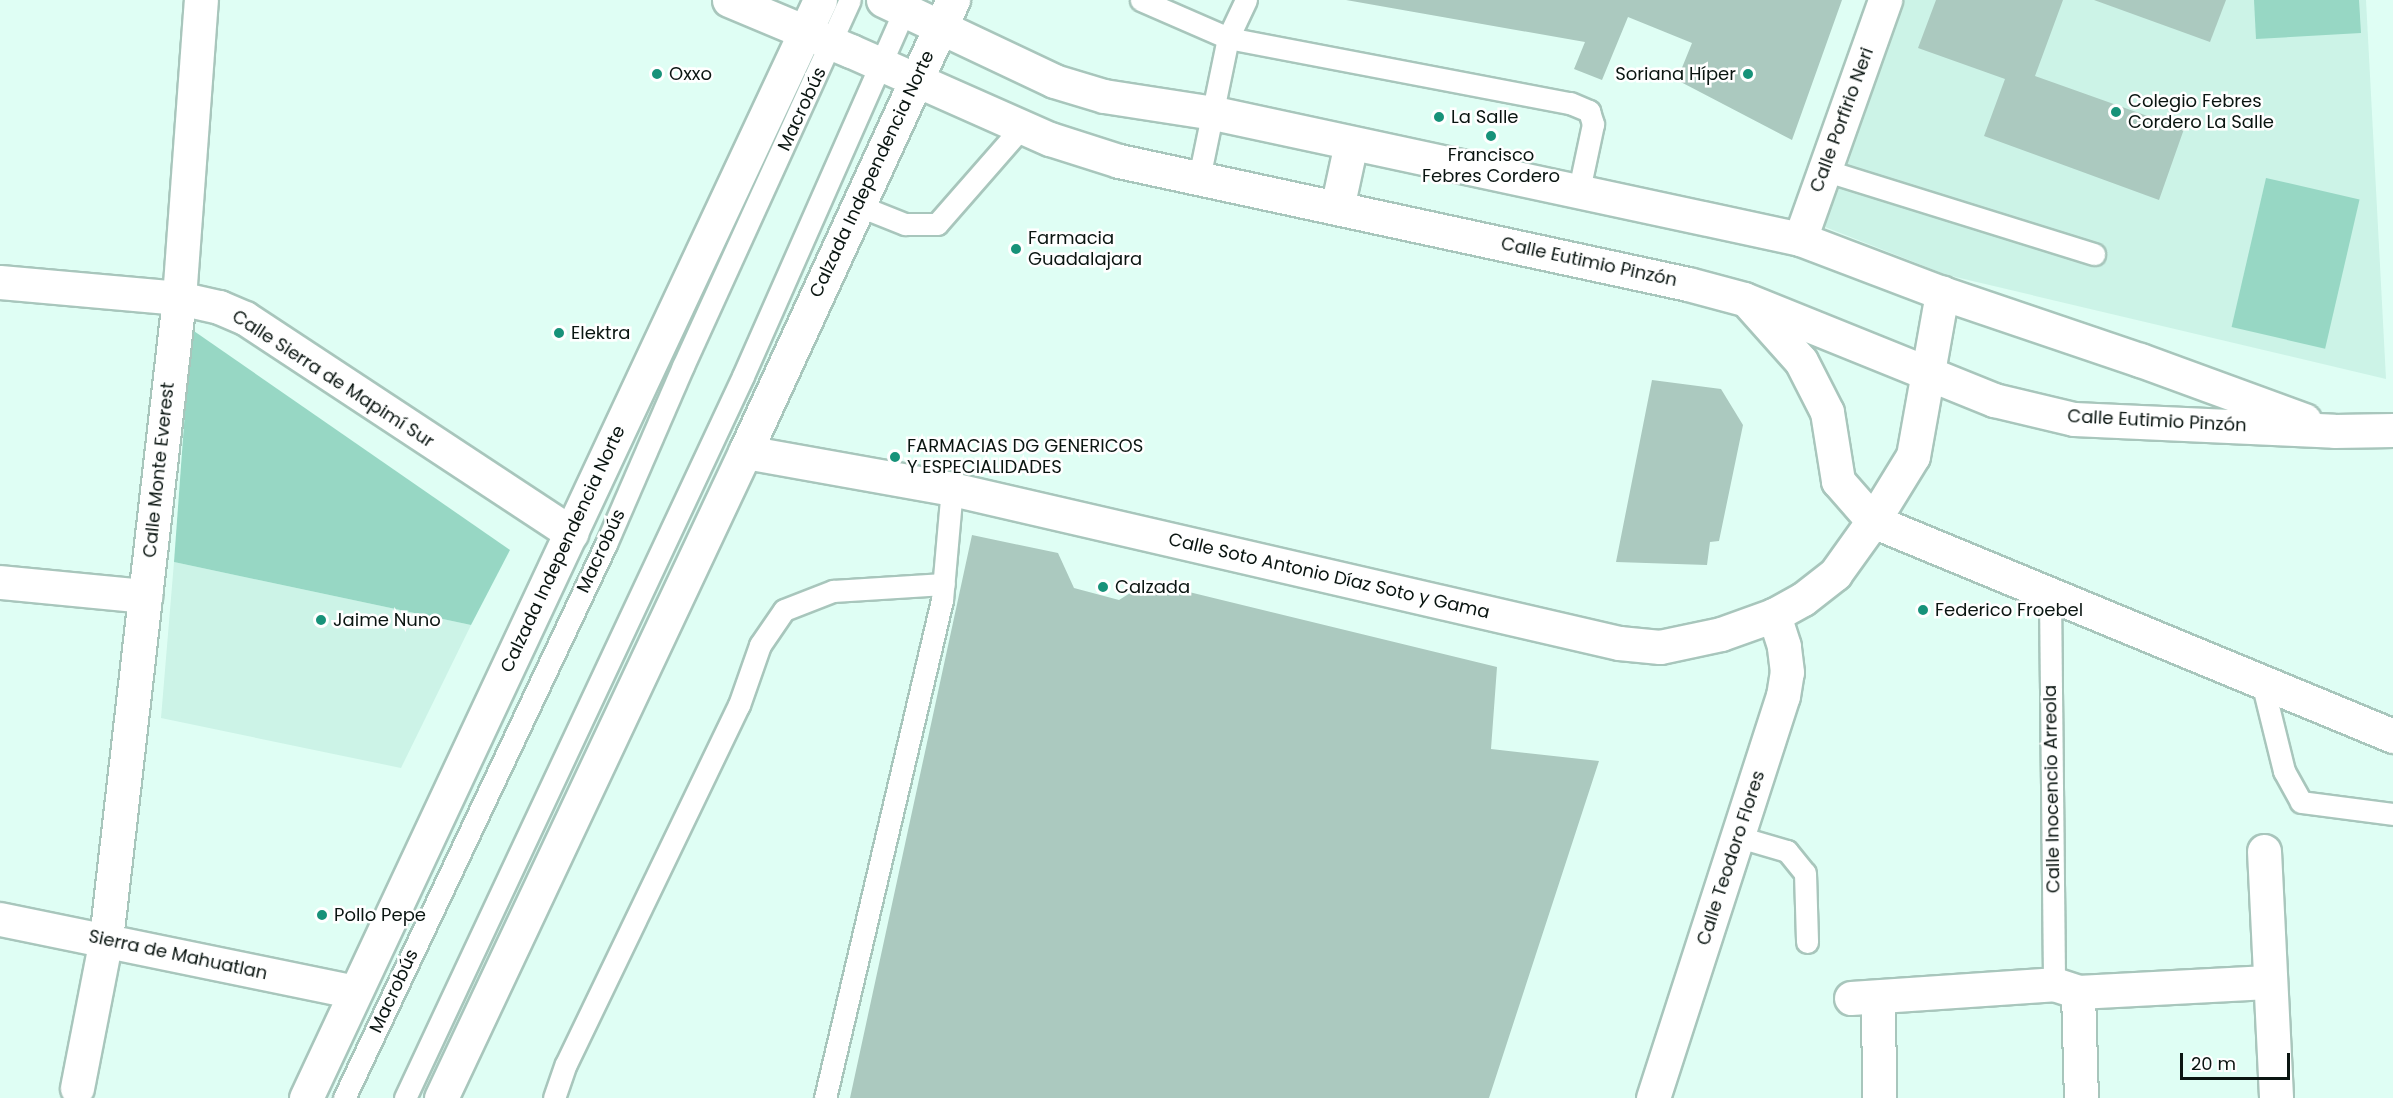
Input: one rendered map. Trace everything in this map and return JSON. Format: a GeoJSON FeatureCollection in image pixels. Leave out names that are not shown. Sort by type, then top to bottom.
{"type":"FeatureCollection","features":[{"type":"Feature","properties":{"kind":"street","name":"Calle Monte Everest"},"geometry":{"type":"LineString","coordinates":[[77,1088],[106,939],[179,298],[201,0]]}},
{"type":"Feature","properties":{"kind":"street","name":"Calle Eutimio Pinzón"},"geometry":{"type":"LineString","coordinates":[[729,0],[830,41],[1022,127],[1119,161],[1688,284],[1744,299],[1994,400],[2074,419],[2334,431],[2393,430]]}},
{"type":"Feature","properties":{"kind":"street","name":"Calzada Independencia Norte"},"geometry":{"type":"LineString","coordinates":[[306,1098],[571,533],[830,41],[820,0]]}},
{"type":"Feature","properties":{"kind":"street","name":"Calle Porfirio Neri"},"geometry":{"type":"LineString","coordinates":[[1800,239],[1885,0]]}},
{"type":"Feature","properties":{"kind":"street","name":"Calle Eutimio Pinzón"},"geometry":{"type":"LineString","coordinates":[[899,4],[946,14],[1054,81],[1104,96],[1214,113],[1800,239],[1942,293],[2140,360],[2334,431]]}},
{"type":"Feature","properties":{"kind":"street","name":"Calzada Independencia Norte"},"geometry":{"type":"LineString","coordinates":[[441,1098],[745,452],[856,205],[946,14]]}},
{"type":"Feature","properties":{"kind":"street"},"geometry":{"type":"LineString","coordinates":[[1337,208],[1351,144]]}},
{"type":"Feature","properties":{"kind":"street","name":"Calle Sierra de Mapimí Sur"},"geometry":{"type":"LineString","coordinates":[[0,282],[179,298],[219,307],[245,318],[571,533]]}},
{"type":"Feature","properties":{"kind":"street"},"geometry":{"type":"LineString","coordinates":[[1873,521],[1913,456],[1942,293]]}},
{"type":"Feature","properties":{"kind":"street"},"geometry":{"type":"LineString","coordinates":[[1744,299],[1801,361],[1827,412],[1838,480],[1873,521],[2393,736]]}},
{"type":"Feature","properties":{"kind":"street","name":"Calle Soto Antonio Díaz Soto y Gama"},"geometry":{"type":"LineString","coordinates":[[745,452],[952,489],[1619,643],[1660,647],[1721,634],[1774,615],[1803,599],[1835,573],[1873,521]]}},
{"type":"Feature","properties":{"kind":"street"},"geometry":{"type":"LineString","coordinates":[[0,582],[145,596]]}},
{"type":"Feature","properties":{"kind":"street","name":"Calle Teodoro Flores"},"geometry":{"type":"LineString","coordinates":[[1653,1098],[1783,696],[1787,672],[1784,646],[1774,615]]}},
{"type":"Feature","properties":{"kind":"street"},"geometry":{"type":"LineString","coordinates":[[2264,851],[2268,982],[2276,1098]]}},
{"type":"Feature","properties":{"kind":"street","name":"Sierra de Mahuatlan"},"geometry":{"type":"LineString","coordinates":[[0,919],[106,939],[355,993]]}},
{"type":"Feature","properties":{"kind":"street"},"geometry":{"type":"LineString","coordinates":[[1879,1098],[1864,997],[2268,982]]}},
{"type":"Feature","properties":{"kind":"street","name":"Calle Inocencio Arreola"},"geometry":{"type":"LineString","coordinates":[[2066,988],[2081,1098]]}},
{"type":"Feature","properties":{"kind":"lane","name":"Macrobús"},"geometry":{"type":"LineString","coordinates":[[344,1098],[606,544],[683,366],[850,0]]}},
{"type":"Feature","properties":{"kind":"lane"},"geometry":{"type":"LineString","coordinates":[[1141,0],[1228,38],[1570,103],[1589,111],[1593,124],[1580,190]]}},
{"type":"Feature","properties":{"kind":"lane"},"geometry":{"type":"LineString","coordinates":[[1199,178],[1228,38],[1246,0]]}},
{"type":"Feature","properties":{"kind":"lane"},"geometry":{"type":"LineString","coordinates":[[405,1098],[743,376],[881,65],[899,4]]}},
{"type":"Feature","properties":{"kind":"lane"},"geometry":{"type":"LineString","coordinates":[[856,205],[905,224],[937,224],[1022,127]]}},
{"type":"Feature","properties":{"kind":"lane"},"geometry":{"type":"LineString","coordinates":[[1824,170],[2094,254]]}},
{"type":"Feature","properties":{"kind":"lane"},"geometry":{"type":"LineString","coordinates":[[825,1098],[944,584],[952,489]]}},
{"type":"Feature","properties":{"kind":"lane"},"geometry":{"type":"LineString","coordinates":[[554,1098],[566,1064],[739,705],[760,645],[784,610],[833,591],[944,584]]}},
{"type":"Feature","properties":{"kind":"lane","name":"Calle Inocencio Arreola"},"geometry":{"type":"LineString","coordinates":[[2050,595],[2066,988]]}},
{"type":"Feature","properties":{"kind":"lane"},"geometry":{"type":"LineString","coordinates":[[2262,682],[2284,771],[2301,802],[2393,814]]}},
{"type":"Feature","properties":{"kind":"lane"},"geometry":{"type":"LineString","coordinates":[[1739,837],[1787,851],[1805,873],[1807,942]]}},
{"type":"Feature","properties":{"kind":"shaded area","name":"Colegio Febres Cordero La Salle"},"geometry":{"type":"Polygon","coordinates":[[[1899,0],[2366,0],[2386,379],[1947,275],[1820,225],[1899,0]]]}},
{"type":"Feature","properties":{"kind":"shaded area"},"geometry":{"type":"Polygon","coordinates":[[[2254,0],[2359,0],[2361,33],[2256,39],[2254,0]]]}},
{"type":"Feature","properties":{"kind":"shaded area"},"geometry":{"type":"Polygon","coordinates":[[[2266,178],[2360,200],[2325,349],[2232,327],[2266,178]]]}},
{"type":"Feature","properties":{"kind":"shaded area"},"geometry":{"type":"Polygon","coordinates":[[[191,329],[510,550],[471,625],[174,562],[191,329]]]}},
{"type":"Feature","properties":{"kind":"shaded area"},"geometry":{"type":"Polygon","coordinates":[[[174,562],[471,625],[401,768],[161,718],[174,562]]]}},
{"type":"Feature","properties":{"kind":"building","name":"Soriana Híper"},"geometry":{"type":"Polygon","coordinates":[[[1346,0],[1842,0],[1792,140],[1677,80],[1692,43],[1628,17],[1602,80],[1574,69],[1585,42],[1346,0]]]}},
{"type":"Feature","properties":{"kind":"building"},"geometry":{"type":"Polygon","coordinates":[[[1936,0],[2063,0],[2035,76],[2184,129],[2159,200],[1984,136],[2005,79],[1918,48],[1936,0]]]}},
{"type":"Feature","properties":{"kind":"building"},"geometry":{"type":"Polygon","coordinates":[[[2094,0],[2226,0],[2210,42],[2094,0]]]}},
{"type":"Feature","properties":{"kind":"building"},"geometry":{"type":"Polygon","coordinates":[[[1652,380],[1721,389],[1743,425],[1719,541],[1710,542],[1707,565],[1616,562],[1652,380]]]}},
{"type":"Feature","properties":{"kind":"building"},"geometry":{"type":"Polygon","coordinates":[[[972,535],[1058,553],[1074,588],[1119,600],[1148,582],[1497,667],[1491,749],[1599,761],[1489,1098],[850,1098],[972,535]]]}},
{"type":"Feature","properties":{"kind":"place","name":"Oxxo"},"geometry":{"type":"Point","coordinates":[657,74]}},
{"type":"Feature","properties":{"kind":"place","name":"Soriana Híper"},"geometry":{"type":"Point","coordinates":[1748,74]}},
{"type":"Feature","properties":{"kind":"place","name":"Colegio Febres Cordero La Salle"},"geometry":{"type":"Point","coordinates":[2116,112]}},
{"type":"Feature","properties":{"kind":"place","name":"La Salle"},"geometry":{"type":"Point","coordinates":[1439,117]}},
{"type":"Feature","properties":{"kind":"place","name":"Francisco Febres Cordero"},"geometry":{"type":"Point","coordinates":[1491,136]}},
{"type":"Feature","properties":{"kind":"place","name":"Farmacia Guadalajara"},"geometry":{"type":"Point","coordinates":[1016,249]}},
{"type":"Feature","properties":{"kind":"place","name":"Elektra"},"geometry":{"type":"Point","coordinates":[559,333]}},
{"type":"Feature","properties":{"kind":"place","name":"FARMACIAS DG GENERICOS Y ESPECIALIDADES"},"geometry":{"type":"Point","coordinates":[895,457]}},
{"type":"Feature","properties":{"kind":"place","name":"Calzada"},"geometry":{"type":"Point","coordinates":[1103,587]}},
{"type":"Feature","properties":{"kind":"place","name":"Federico Froebel"},"geometry":{"type":"Point","coordinates":[1923,610]}},
{"type":"Feature","properties":{"kind":"place","name":"Jaime Nuno"},"geometry":{"type":"Point","coordinates":[321,620]}},
{"type":"Feature","properties":{"kind":"place","name":"Pollo Pepe"},"geometry":{"type":"Point","coordinates":[322,915]}}]}
